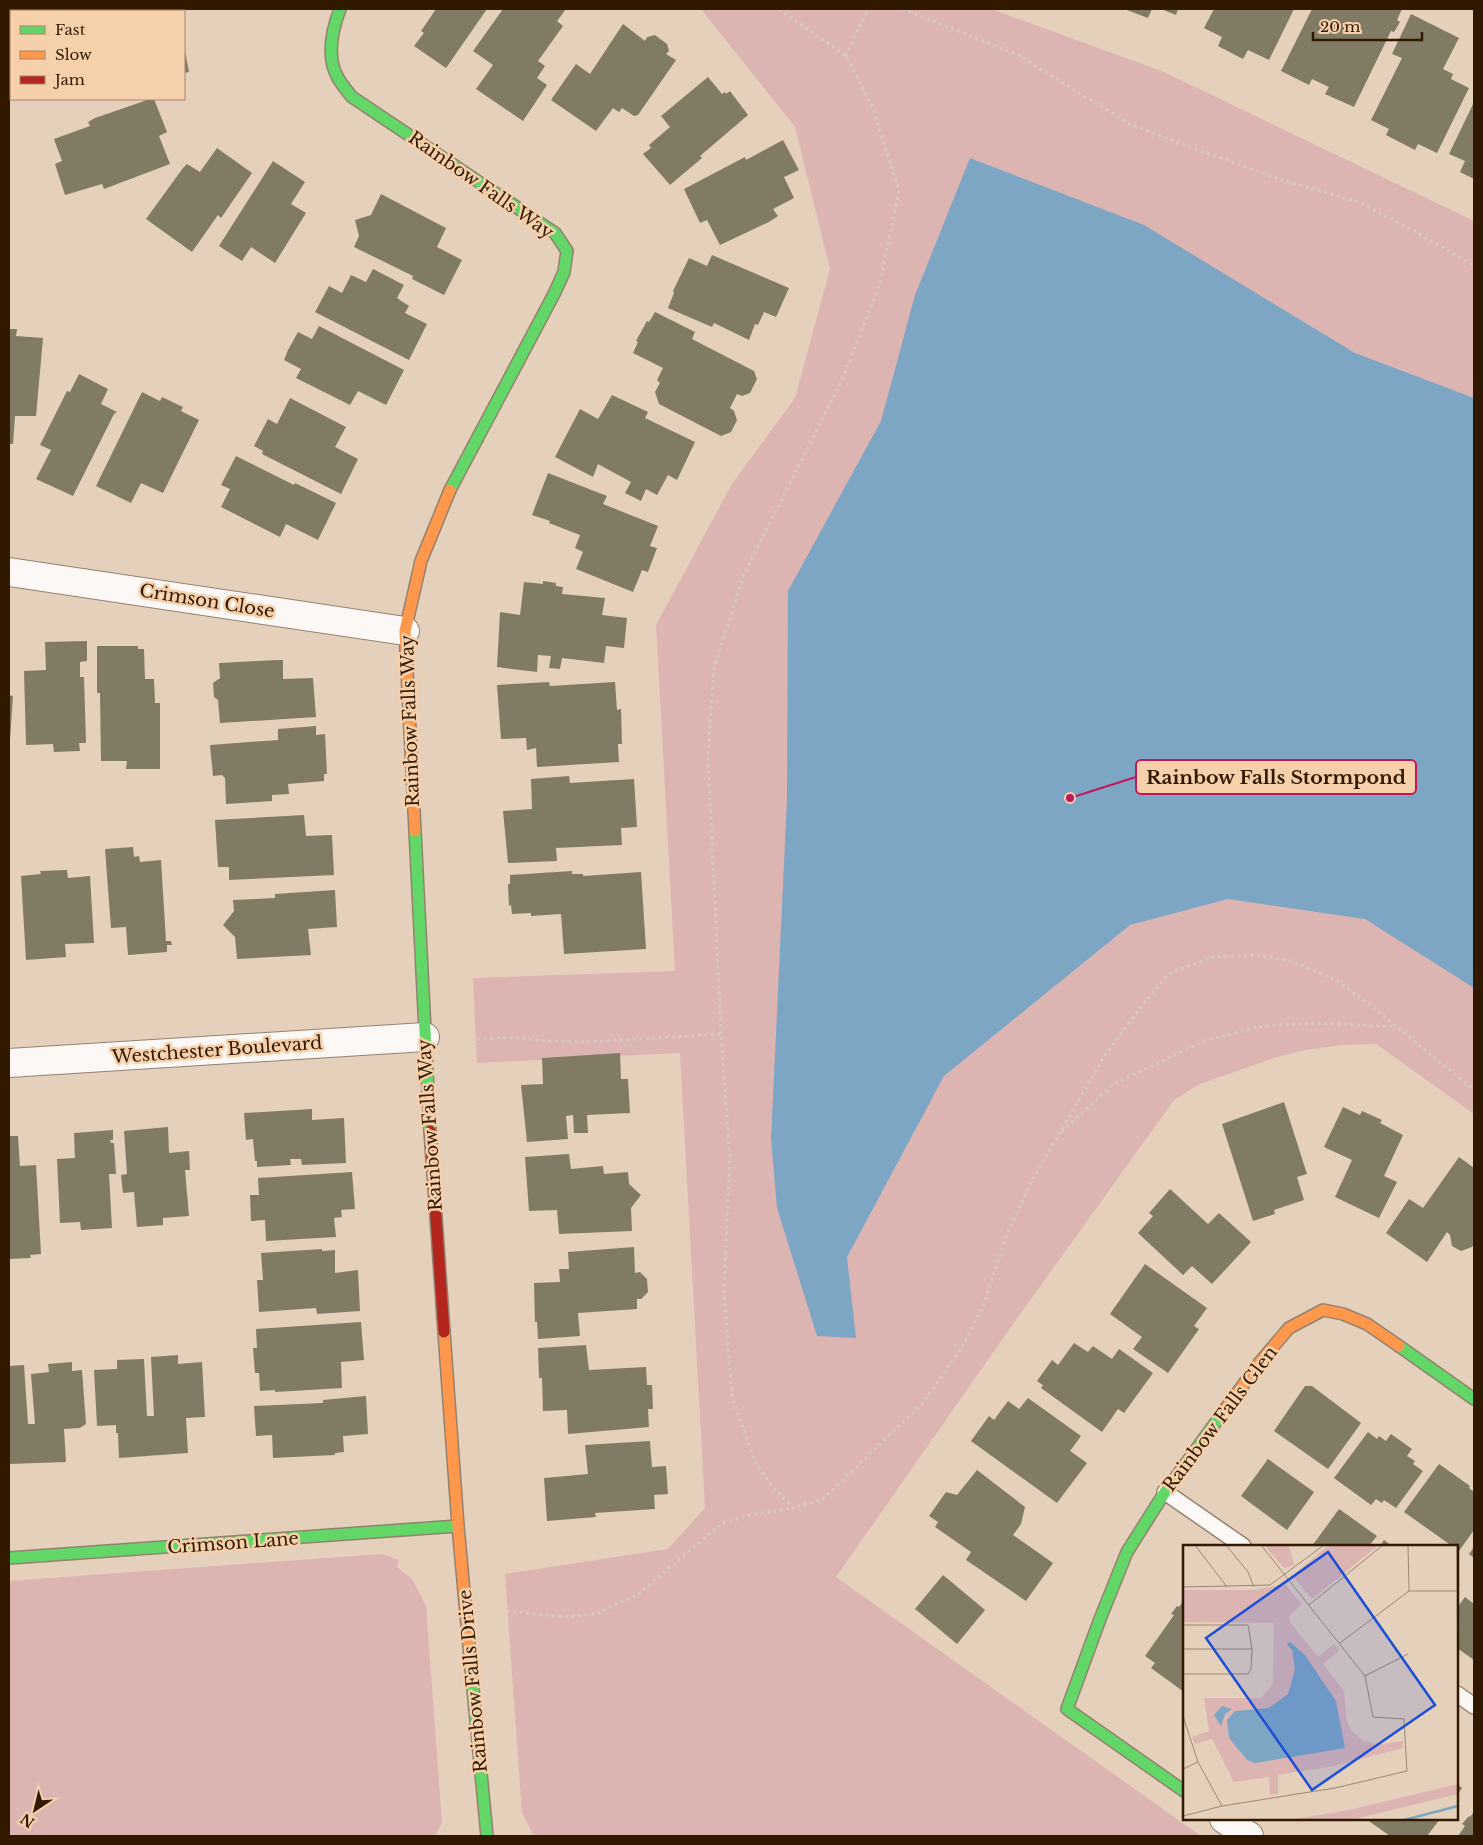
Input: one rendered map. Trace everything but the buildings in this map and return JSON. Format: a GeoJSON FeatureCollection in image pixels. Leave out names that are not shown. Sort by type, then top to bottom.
{"type":"FeatureCollection","features":[{"type":"Feature","properties":{"kind":"street","name":"Rainbow Falls Way"},"geometry":{"type":"LineString","coordinates":[[340,9],[334,23],[331,53],[336,75],[352,97],[555,233],[568,252],[564,272],[554,294],[446,498],[421,562],[405,631],[425,1037],[458,1526]]}},
{"type":"Feature","properties":{"kind":"street","name":"Crimson Close"},"geometry":{"type":"LineString","coordinates":[[9,572],[405,631]]}},
{"type":"Feature","properties":{"kind":"street","name":"Westchester Boulevard"},"geometry":{"type":"LineString","coordinates":[[9,1063],[425,1037]]}},
{"type":"Feature","properties":{"kind":"street","name":"Rainbow Falls Glen"},"geometry":{"type":"LineString","coordinates":[[1183,1790],[1067,1709],[1127,1552],[1165,1492],[1260,1362],[1289,1328],[1323,1310],[1343,1314],[1368,1324],[1474,1399]]}},
{"type":"Feature","properties":{"kind":"street","name":"Crimson Lane"},"geometry":{"type":"LineString","coordinates":[[9,1558],[458,1526]]}},
{"type":"Feature","properties":{"kind":"street","name":"Rainbow Falls Drive"},"geometry":{"type":"LineString","coordinates":[[458,1526],[487,1836]]}},
{"type":"Feature","properties":{"kind":"street"},"geometry":{"type":"LineString","coordinates":[[1225,1820],[1249,1836]]}},
{"type":"Feature","properties":{"kind":"lane"},"geometry":{"type":"LineString","coordinates":[[1165,1492],[1243,1545]]}},
{"type":"Feature","properties":{"kind":"lane"},"geometry":{"type":"LineString","coordinates":[[1458,1695],[1474,1706]]}},
{"type":"Feature","properties":{"kind":"path"},"geometry":{"type":"LineString","coordinates":[[779,9],[846,56],[872,106],[899,190],[880,284],[840,382],[744,574],[714,668],[708,755],[721,1034],[730,1158],[724,1289],[732,1397],[756,1461],[770,1484],[793,1508]]}},
{"type":"Feature","properties":{"kind":"path"},"geometry":{"type":"LineString","coordinates":[[846,56],[868,9]]}},
{"type":"Feature","properties":{"kind":"path"},"geometry":{"type":"LineString","coordinates":[[903,9],[1018,55],[1128,123],[1282,180],[1359,202],[1418,233],[1474,266]]}},
{"type":"Feature","properties":{"kind":"path"},"geometry":{"type":"LineString","coordinates":[[507,1611],[565,1617],[596,1614],[636,1595],[721,1524],[750,1515],[793,1508],[823,1499],[922,1404],[961,1349],[983,1306],[1008,1232],[1030,1184],[1058,1134],[1105,1055],[1140,1008],[1170,973],[1214,956],[1260,955],[1291,961],[1336,980],[1369,1004],[1474,1090]]}},
{"type":"Feature","properties":{"kind":"path"},"geometry":{"type":"LineString","coordinates":[[1058,1134],[1114,1084],[1206,1040],[1264,1026],[1318,1023],[1396,1027]]}},
{"type":"Feature","properties":{"kind":"path"},"geometry":{"type":"LineString","coordinates":[[471,1040],[508,1037],[546,1041],[589,1042],[721,1034]]}},
{"type":"Feature","properties":{"kind":"shaded area"},"geometry":{"type":"Polygon","coordinates":[[[701,9],[991,9],[1164,72],[1474,221],[1474,1114],[1376,1044],[1342,1045],[1280,1056],[1200,1084],[1174,1100],[1006,1334],[836,1577],[1201,1836],[534,1836],[522,1813],[505,1574],[668,1549],[705,1508],[680,1053],[477,1063],[473,978],[675,971],[656,625],[732,484],[795,398],[830,269],[795,127],[701,9]]]}},
{"type":"Feature","properties":{"kind":"shaded area"},"geometry":{"type":"Polygon","coordinates":[[[382,1554],[399,1560],[397,1567],[412,1579],[426,1606],[442,1823],[435,1836],[9,1836],[9,1581],[382,1554]]]}},
{"type":"Feature","properties":{"kind":"water"},"geometry":{"type":"Polygon","coordinates":[[[970,158],[1144,225],[1355,353],[1474,398],[1474,988],[1365,919],[1228,899],[1130,925],[944,1076],[847,1257],[856,1338],[817,1336],[777,1208],[771,1139],[787,800],[788,591],[881,421],[915,295],[970,158]]]}},
{"type":"Feature","properties":{"kind":"traffic: fast"},"geometry":{"type":"LineString","coordinates":[[340,9],[333,35],[332,61],[338,78],[352,97],[555,233],[567,251],[564,272],[554,294],[450,490]]}},
{"type":"Feature","properties":{"kind":"traffic: fast"},"geometry":{"type":"LineString","coordinates":[[415,831],[430,1131]]}},
{"type":"Feature","properties":{"kind":"traffic: fast"},"geometry":{"type":"LineString","coordinates":[[1399,1346],[1474,1399]]}},
{"type":"Feature","properties":{"kind":"traffic: fast"},"geometry":{"type":"LineString","coordinates":[[1183,1790],[1067,1709],[1127,1552],[1165,1492],[1224,1411]]}},
{"type":"Feature","properties":{"kind":"traffic: fast"},"geometry":{"type":"LineString","coordinates":[[9,1558],[458,1526]]}},
{"type":"Feature","properties":{"kind":"traffic: fast"},"geometry":{"type":"LineString","coordinates":[[471,1668],[487,1836]]}},
{"type":"Feature","properties":{"kind":"traffic: slow"},"geometry":{"type":"LineString","coordinates":[[415,831],[405,631],[421,561],[450,490]]}},
{"type":"Feature","properties":{"kind":"traffic: slow"},"geometry":{"type":"LineString","coordinates":[[1224,1411],[1260,1362],[1289,1328],[1323,1310],[1343,1314],[1367,1324],[1399,1346]]}},
{"type":"Feature","properties":{"kind":"traffic: slow"},"geometry":{"type":"LineString","coordinates":[[444,1332],[458,1526],[471,1668]]}},
{"type":"Feature","properties":{"kind":"traffic: jam"},"geometry":{"type":"LineString","coordinates":[[430,1131],[444,1332]]}},
{"type":"Feature","properties":{"kind":"place","name":"Rainbow Falls Stormpond"},"geometry":{"type":"Point","coordinates":[1070,798]}}]}
